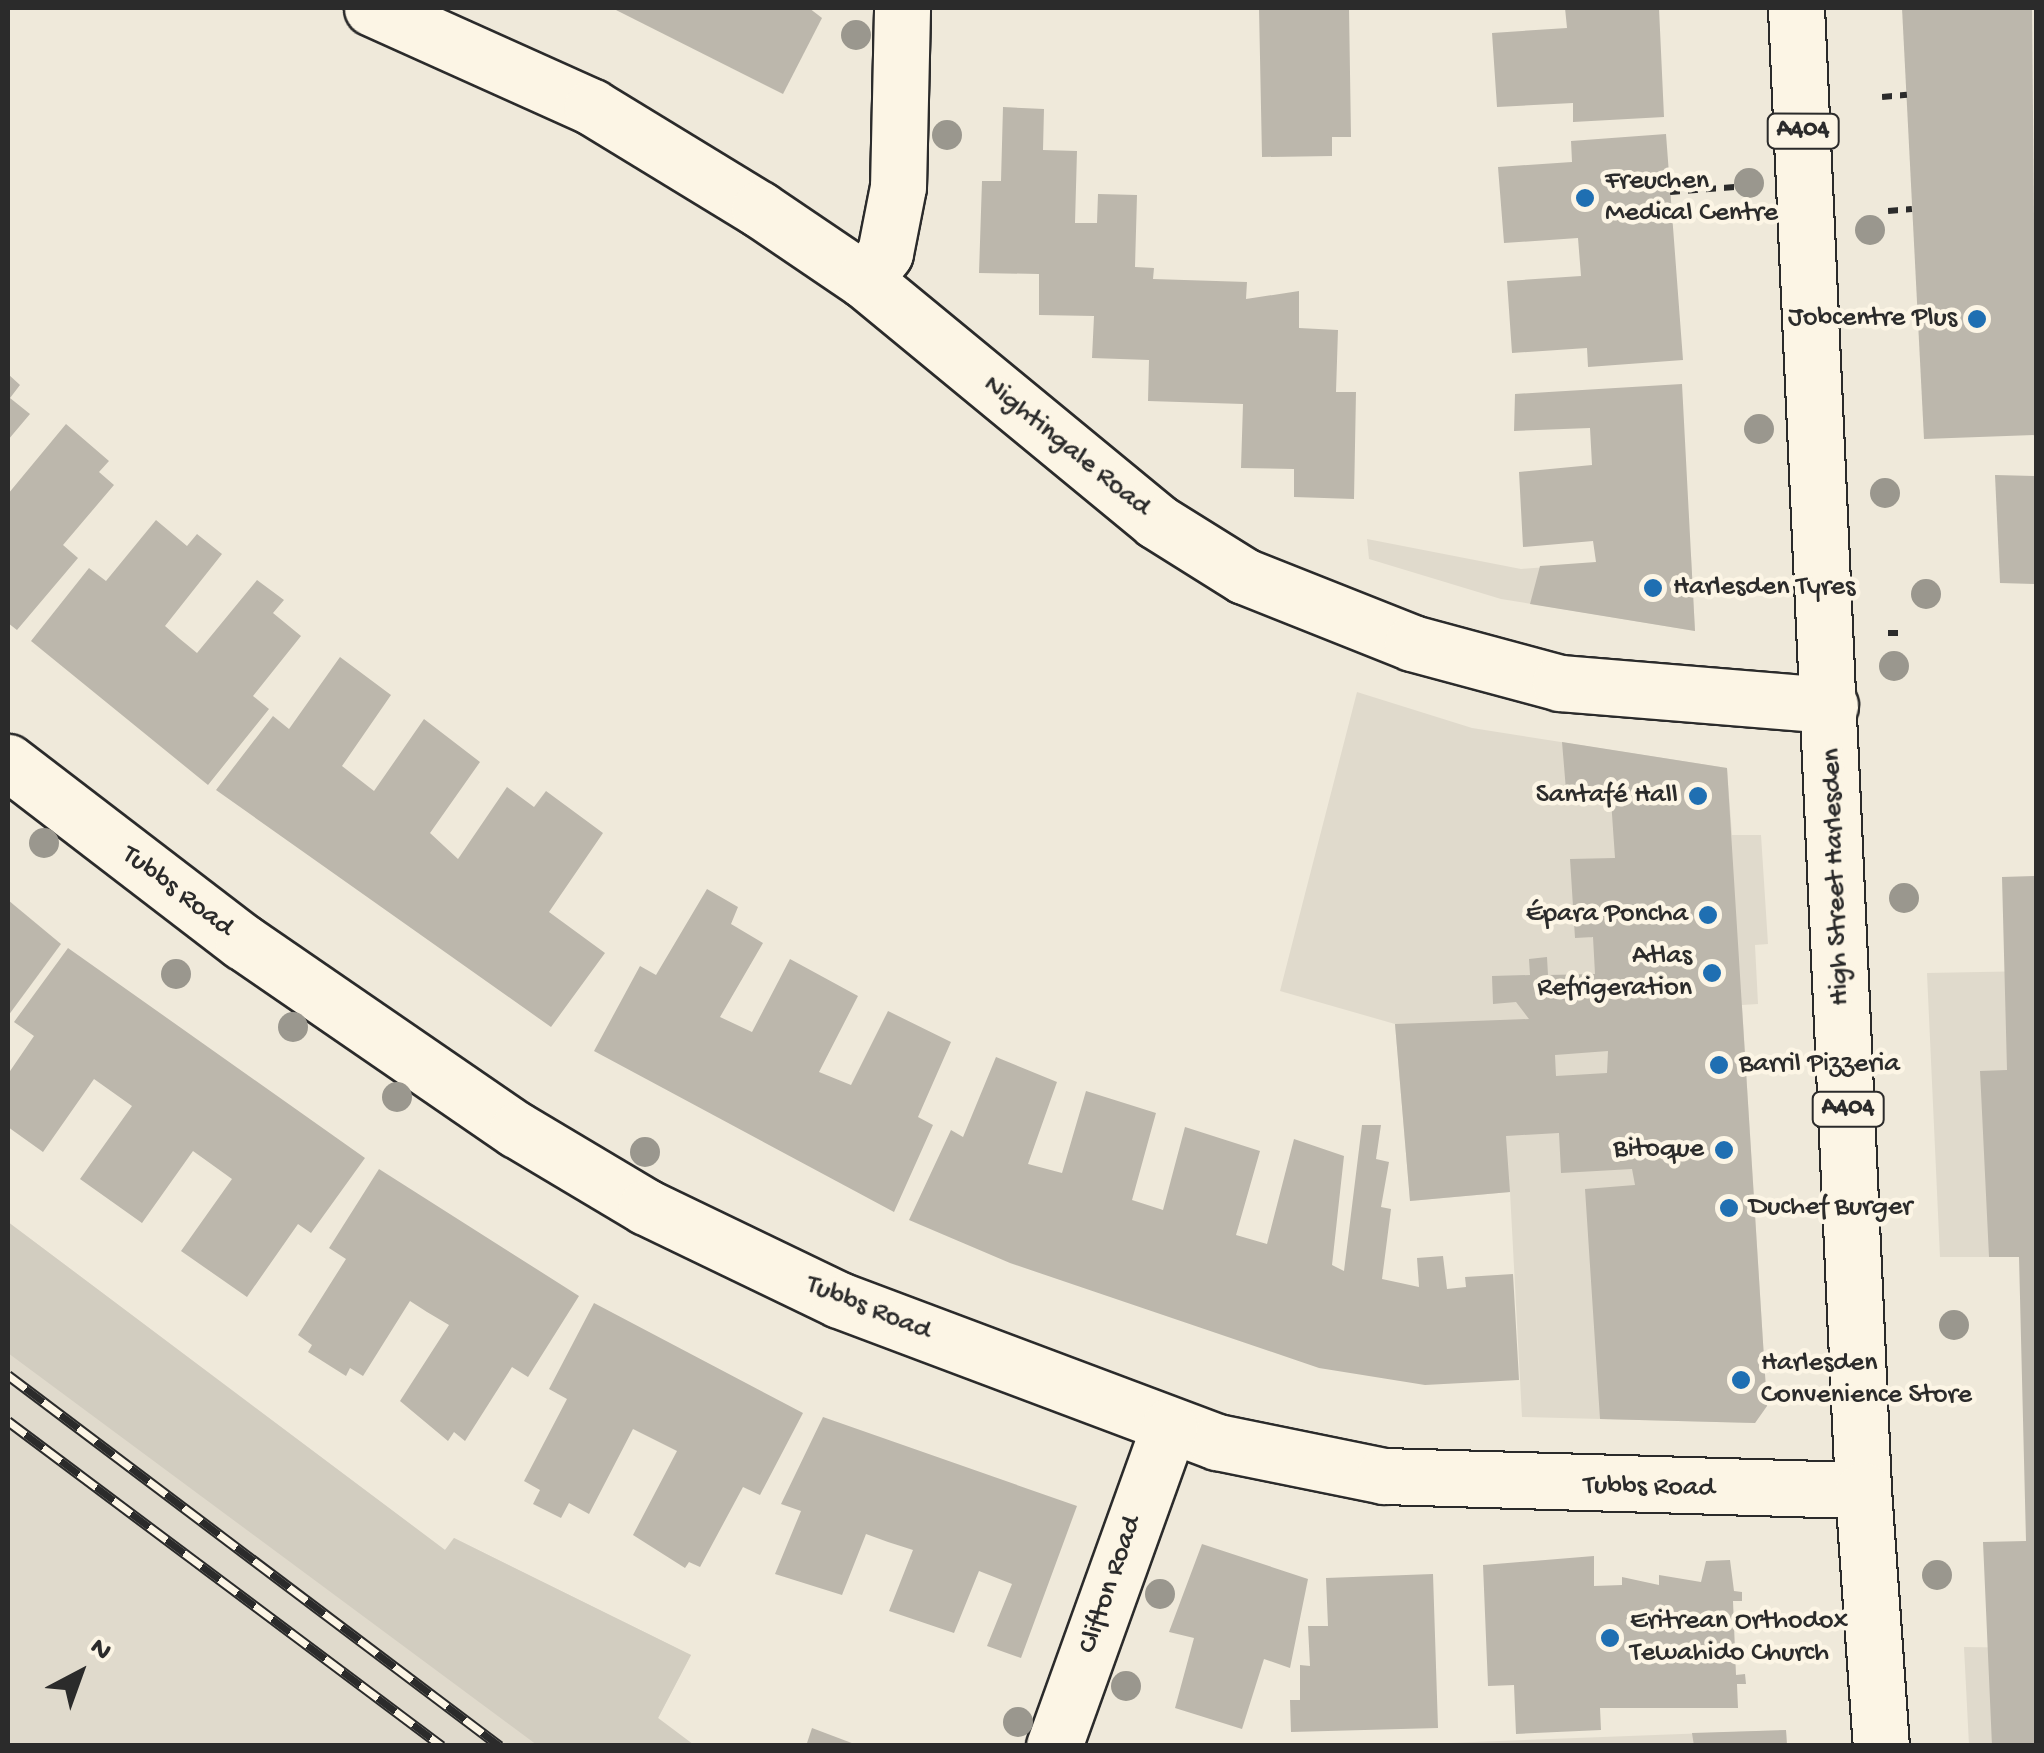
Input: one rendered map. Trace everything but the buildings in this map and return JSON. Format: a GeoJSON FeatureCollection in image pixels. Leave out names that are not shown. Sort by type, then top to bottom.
{"type":"FeatureCollection","features":[{"type":"Feature","properties":{"kind":"street","name":"Nightingale Road"},"geometry":{"type":"LineString","coordinates":[[372,8],[592,107],[864,280],[1156,521],[1244,576],[1412,643],[1560,682],[1830,705]]}},
{"type":"Feature","properties":{"kind":"street"},"geometry":{"type":"LineString","coordinates":[[864,280],[885,253],[898,187],[902,8]]}},
{"type":"Feature","properties":{"kind":"street","name":"High Street Harlesden"},"geometry":{"type":"LineString","coordinates":[[1796,8],[1862,1490],[1881,1746]]}},
{"type":"Feature","properties":{"kind":"street","name":"Tubbs Road"},"geometry":{"type":"LineString","coordinates":[[8,762],[354,1021],[646,1206],[839,1300],[1169,1426],[1384,1476],[1862,1490]]}},
{"type":"Feature","properties":{"kind":"street","name":"Clifton Road"},"geometry":{"type":"LineString","coordinates":[[1054,1746],[1169,1426]]}},
{"type":"Feature","properties":{"kind":"path"},"geometry":{"type":"LineString","coordinates":[[1882,97],[1906,95]]}},
{"type":"Feature","properties":{"kind":"path"},"geometry":{"type":"LineString","coordinates":[[1670,192],[1735,187]]}},
{"type":"Feature","properties":{"kind":"path"},"geometry":{"type":"LineString","coordinates":[[1888,211],[1912,209]]}},
{"type":"Feature","properties":{"kind":"path"},"geometry":{"type":"LineString","coordinates":[[1887,634],[1902,633]]}},
{"type":"Feature","properties":{"kind":"shaded area"},"geometry":{"type":"Polygon","coordinates":[[[1367,539],[1521,569],[1691,556],[1695,631],[1501,599],[1369,559],[1367,539]]]}},
{"type":"Feature","properties":{"kind":"shaded area"},"geometry":{"type":"Polygon","coordinates":[[[1357,692],[1472,728],[1727,768],[1732,835],[1761,835],[1768,944],[1755,945],[1758,1004],[1742,1005],[1767,1406],[1755,1423],[1522,1417],[1510,1192],[1410,1201],[1395,1024],[1280,991],[1357,692]]]}},
{"type":"Feature","properties":{"kind":"shaded area"},"geometry":{"type":"Polygon","coordinates":[[[2036,971],[2036,1257],[1940,1257],[1927,973],[2036,971]]]}},
{"type":"Feature","properties":{"kind":"shaded area"},"geometry":{"type":"Polygon","coordinates":[[[8,1222],[445,1550],[454,1538],[691,1655],[658,1718],[694,1745],[8,1745],[8,1222]]]}},
{"type":"Feature","properties":{"kind":"shaded area"},"geometry":{"type":"Polygon","coordinates":[[[8,1222],[445,1550],[454,1538],[691,1655],[658,1718],[694,1745],[537,1745],[8,1353],[8,1222]]]}},
{"type":"Feature","properties":{"kind":"shaded area"},"geometry":{"type":"Polygon","coordinates":[[[1964,1647],[2036,1648],[2036,1745],[1969,1745],[1964,1647]]]}},
{"type":"Feature","properties":{"kind":"shaded area"},"geometry":{"type":"Polygon","coordinates":[[[1786,1730],[1787,1745],[1370,1746],[1786,1730]]]}},
{"type":"Feature","properties":{"kind":"railway"},"geometry":{"type":"LineString","coordinates":[[8,1375],[500,1746]]}},
{"type":"Feature","properties":{"kind":"railway"},"geometry":{"type":"LineString","coordinates":[[8,1421],[442,1746]]}},
{"type":"Feature","properties":{"kind":"place","name":"Freuchen Medical Centre"},"geometry":{"type":"Point","coordinates":[1585,198]}},
{"type":"Feature","properties":{"kind":"place","name":"Jobcentre Plus"},"geometry":{"type":"Point","coordinates":[1977,319]}},
{"type":"Feature","properties":{"kind":"place","name":"Harlesden Tyres"},"geometry":{"type":"Point","coordinates":[1653,588]}},
{"type":"Feature","properties":{"kind":"place","name":"Santafé Hall"},"geometry":{"type":"Point","coordinates":[1698,796]}},
{"type":"Feature","properties":{"kind":"place","name":"Épara Poncha"},"geometry":{"type":"Point","coordinates":[1708,915]}},
{"type":"Feature","properties":{"kind":"place","name":"Atlas Refrigeration"},"geometry":{"type":"Point","coordinates":[1712,973]}},
{"type":"Feature","properties":{"kind":"place","name":"Barril Pizzeria"},"geometry":{"type":"Point","coordinates":[1719,1065]}},
{"type":"Feature","properties":{"kind":"place","name":"Bitoque"},"geometry":{"type":"Point","coordinates":[1724,1150]}},
{"type":"Feature","properties":{"kind":"place","name":"Duchef Burger"},"geometry":{"type":"Point","coordinates":[1729,1208]}},
{"type":"Feature","properties":{"kind":"place","name":"Harlesden Convenience Store"},"geometry":{"type":"Point","coordinates":[1741,1380]}},
{"type":"Feature","properties":{"kind":"place","name":"Eritrean Orthodox Tewahido Church"},"geometry":{"type":"Point","coordinates":[1610,1638]}}]}
